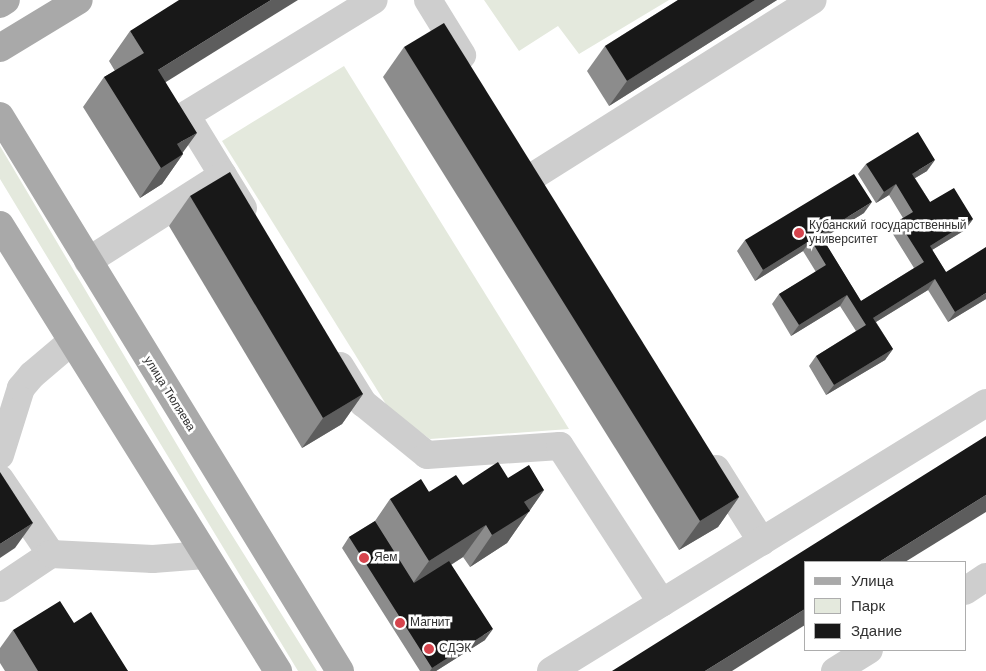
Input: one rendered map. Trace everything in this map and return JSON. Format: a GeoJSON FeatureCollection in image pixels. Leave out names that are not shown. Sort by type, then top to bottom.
{"type":"FeatureCollection","features":[{"type":"Feature","properties":{"kind":"main road"},"geometry":{"type":"LineString","coordinates":[[0,4],[6,0]]}},
{"type":"Feature","properties":{"kind":"main road"},"geometry":{"type":"LineString","coordinates":[[0,48],[79,0]]}},
{"type":"Feature","properties":{"kind":"main road","name":"улица Тюляева"},"geometry":{"type":"LineString","coordinates":[[0,116],[340,671]]}},
{"type":"Feature","properties":{"kind":"main road"},"geometry":{"type":"LineString","coordinates":[[0,225],[278,671]]}},
{"type":"Feature","properties":{"kind":"lane"},"geometry":{"type":"LineString","coordinates":[[254,226],[186,115],[374,0]]}},
{"type":"Feature","properties":{"kind":"lane"},"geometry":{"type":"LineString","coordinates":[[428,0],[473,73]]}},
{"type":"Feature","properties":{"kind":"lane"},"geometry":{"type":"LineString","coordinates":[[535,175],[813,0]]}},
{"type":"Feature","properties":{"kind":"lane"},"geometry":{"type":"LineString","coordinates":[[520,149],[551,200]]}},
{"type":"Feature","properties":{"kind":"lane"},"geometry":{"type":"LineString","coordinates":[[88,261],[223,175]]}},
{"type":"Feature","properties":{"kind":"lane"},"geometry":{"type":"LineString","coordinates":[[0,455],[21,388],[32,375],[72,341]]}},
{"type":"Feature","properties":{"kind":"lane"},"geometry":{"type":"LineString","coordinates":[[327,344],[363,404],[427,455],[560,446],[662,603]]}},
{"type":"Feature","properties":{"kind":"lane"},"geometry":{"type":"LineString","coordinates":[[551,671],[986,403]]}},
{"type":"Feature","properties":{"kind":"lane"},"geometry":{"type":"LineString","coordinates":[[705,450],[762,542]]}},
{"type":"Feature","properties":{"kind":"lane"},"geometry":{"type":"LineString","coordinates":[[0,479],[51,554]]}},
{"type":"Feature","properties":{"kind":"lane"},"geometry":{"type":"LineString","coordinates":[[0,588],[51,554],[153,559],[205,555]]}},
{"type":"Feature","properties":{"kind":"lane"},"geometry":{"type":"LineString","coordinates":[[966,589],[986,577]]}},
{"type":"Feature","properties":{"kind":"lane"},"geometry":{"type":"LineString","coordinates":[[838,670],[867,651]]}},
{"type":"Feature","properties":{"kind":"green space"},"geometry":{"type":"Polygon","coordinates":[[[484,0],[669,0],[579,54],[558,26],[519,51],[484,0]]]}},
{"type":"Feature","properties":{"kind":"green space"},"geometry":{"type":"Polygon","coordinates":[[[344,66],[569,429],[430,439],[389,409],[222,141],[344,66]]]}},
{"type":"Feature","properties":{"kind":"green space"},"geometry":{"type":"Polygon","coordinates":[[[0,146],[205,492],[317,671],[298,671],[0,179],[0,146]]]}},
{"type":"Feature","properties":{"kind":"building"},"geometry":{"type":"Polygon","coordinates":[[[179,0],[271,0],[158,70],[197,133],[177,144],[183,154],[161,168],[104,77],[144,53],[130,31],[179,0]]]}},
{"type":"Feature","properties":{"kind":"building"},"geometry":{"type":"Polygon","coordinates":[[[678,0],[755,0],[627,81],[605,46],[678,0]]]}},
{"type":"Feature","properties":{"kind":"building"},"geometry":{"type":"Polygon","coordinates":[[[444,23],[739,497],[700,521],[404,47],[444,23]]]}},
{"type":"Feature","properties":{"kind":"building"},"geometry":{"type":"Polygon","coordinates":[[[918,132],[935,160],[912,174],[930,202],[954,188],[973,219],[930,246],[946,272],[986,247],[986,293],[955,312],[935,279],[873,318],[893,349],[834,385],[816,356],[866,325],[847,295],[799,325],[779,294],[826,265],[811,240],[763,270],[745,240],[854,174],[872,202],[820,234],[861,301],[924,262],[898,221],[913,212],[896,184],[884,192],[866,164],[918,132]]]}},
{"type":"Feature","properties":{"kind":"building"},"geometry":{"type":"Polygon","coordinates":[[[230,172],[363,394],[323,418],[190,196],[230,172]]]}},
{"type":"Feature","properties":{"kind":"building"},"geometry":{"type":"Polygon","coordinates":[[[986,436],[986,495],[881,561],[804,561],[804,610],[705,671],[612,671],[986,436]]]}},
{"type":"Feature","properties":{"kind":"building"},"geometry":{"type":"Polygon","coordinates":[[[498,462],[508,478],[529,465],[544,490],[524,502],[530,511],[492,535],[486,525],[429,561],[390,499],[421,479],[429,492],[456,475],[463,485],[498,462]]]}},
{"type":"Feature","properties":{"kind":"building"},"geometry":{"type":"Polygon","coordinates":[[[0,472],[33,523],[0,544],[0,472]]]}},
{"type":"Feature","properties":{"kind":"building"},"geometry":{"type":"Polygon","coordinates":[[[375,521],[414,583],[449,561],[493,629],[432,668],[349,537],[375,521]]]}},
{"type":"Feature","properties":{"kind":"building"},"geometry":{"type":"Polygon","coordinates":[[[60,601],[74,623],[91,612],[128,671],[38,671],[13,630],[60,601]]]}},
{"type":"Feature","properties":{"kind":"place","name":"Кубанский государственный университет"},"geometry":{"type":"Point","coordinates":[799,233]}},
{"type":"Feature","properties":{"kind":"place","name":"Яем"},"geometry":{"type":"Point","coordinates":[364,558]}},
{"type":"Feature","properties":{"kind":"place","name":"Магнит"},"geometry":{"type":"Point","coordinates":[400,623]}},
{"type":"Feature","properties":{"kind":"place","name":"СДЭК"},"geometry":{"type":"Point","coordinates":[429,649]}}]}
